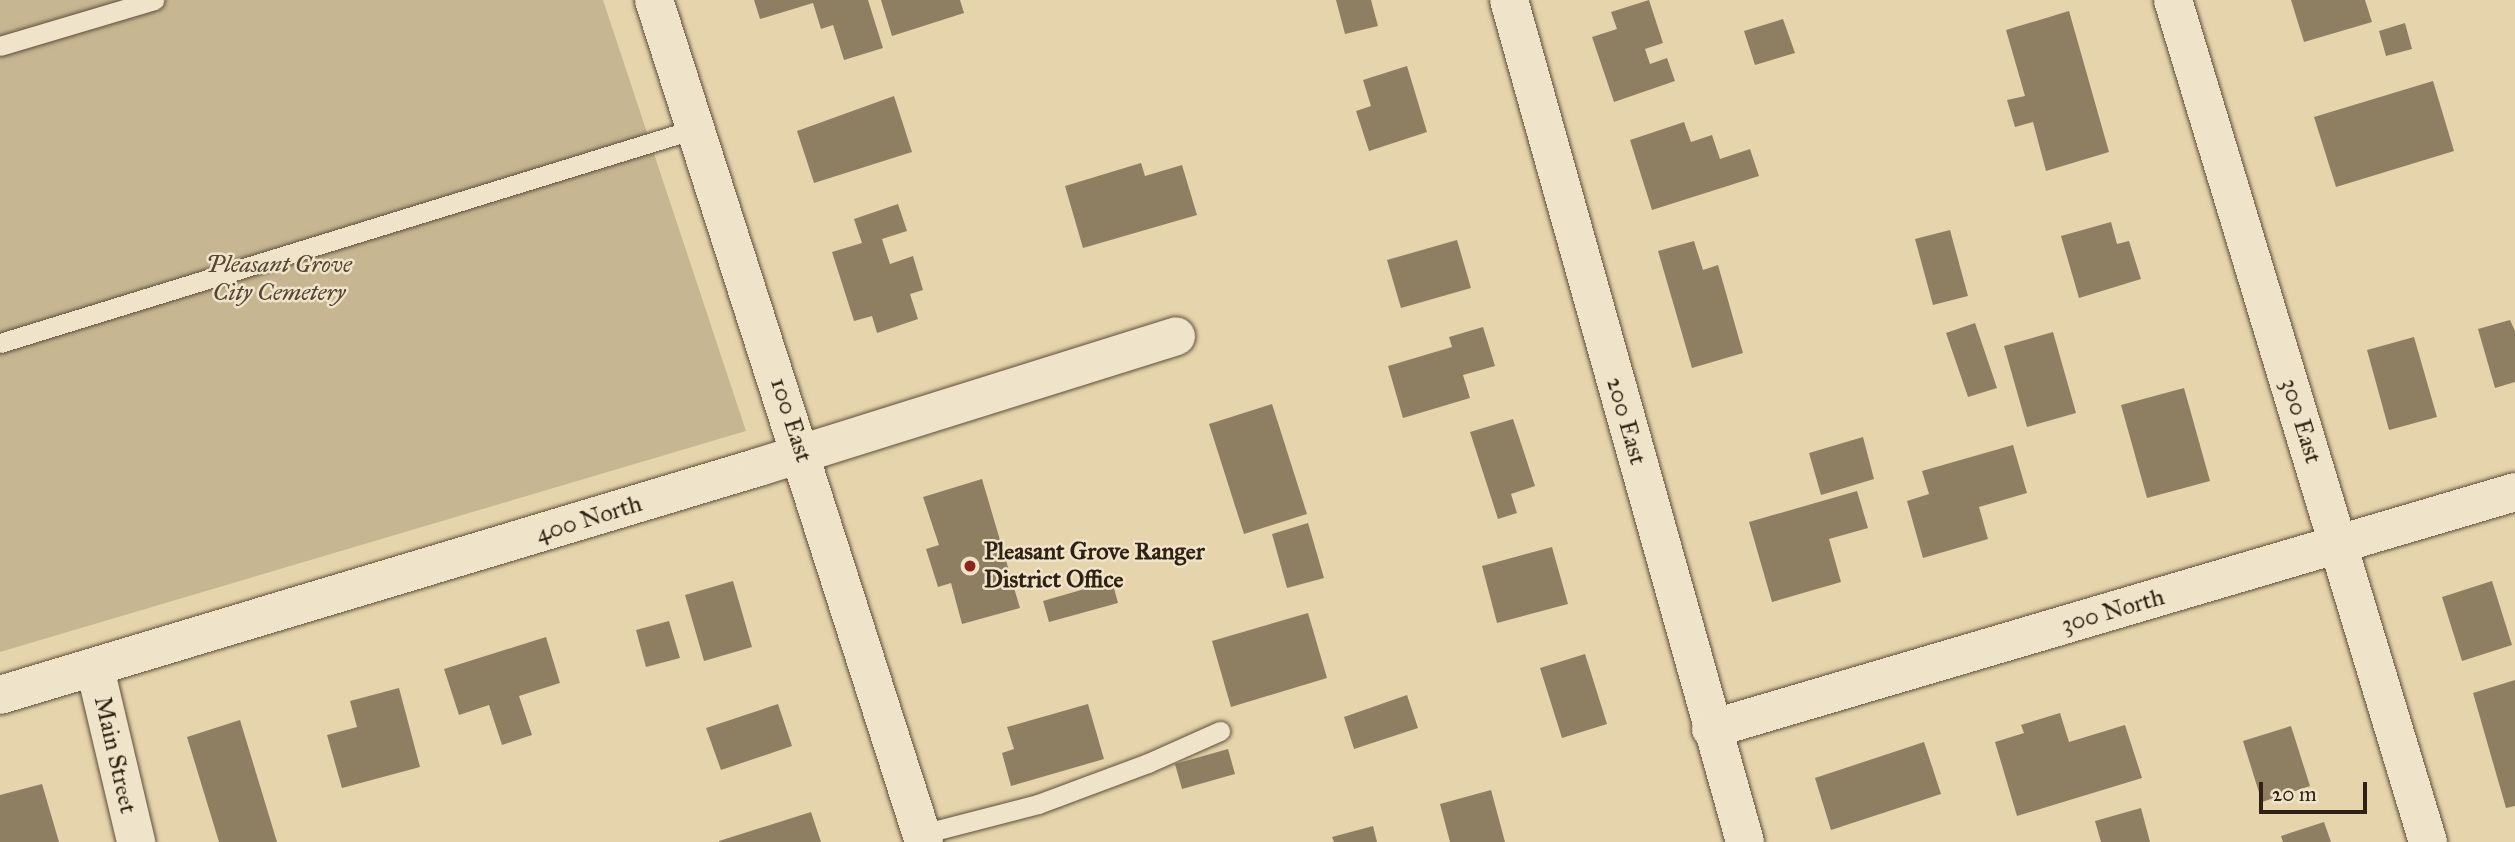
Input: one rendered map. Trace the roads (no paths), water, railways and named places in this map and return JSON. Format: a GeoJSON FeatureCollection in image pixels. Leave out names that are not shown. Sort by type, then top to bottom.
{"type":"FeatureCollection","features":[{"type":"Feature","properties":{"kind":"street","name":"100 East"},"geometry":{"type":"LineString","coordinates":[[654,0],[698,128],[923,838]]}},
{"type":"Feature","properties":{"kind":"street","name":"200 East"},"geometry":{"type":"LineString","coordinates":[[1509,0],[1711,729],[1745,842]]}},
{"type":"Feature","properties":{"kind":"street","name":"300 East"},"geometry":{"type":"LineString","coordinates":[[2174,0],[2428,842]]}},
{"type":"Feature","properties":{"kind":"street","name":"400 North"},"geometry":{"type":"LineString","coordinates":[[0,695],[802,454],[1176,336]]}},
{"type":"Feature","properties":{"kind":"street","name":"300 North"},"geometry":{"type":"LineString","coordinates":[[1711,729],[2515,492]]}},
{"type":"Feature","properties":{"kind":"street","name":"Main Street"},"geometry":{"type":"LineString","coordinates":[[95,668],[136,842]]}},
{"type":"Feature","properties":{"kind":"lane"},"geometry":{"type":"LineString","coordinates":[[0,46],[154,0]]}},
{"type":"Feature","properties":{"kind":"lane"},"geometry":{"type":"LineString","coordinates":[[0,343],[698,128]]}},
{"type":"Feature","properties":{"kind":"lane"},"geometry":{"type":"LineString","coordinates":[[923,838],[1038,804],[1220,731]]}},
{"type":"Feature","properties":{"kind":"place","name":"Pleasant Grove Ranger District Office"},"geometry":{"type":"Point","coordinates":[970,566]}},
{"type":"Feature","properties":{"kind":"park label","name":"Pleasant Grove City Cemetery"},"geometry":{"type":"Point","coordinates":[279,279]}}]}
